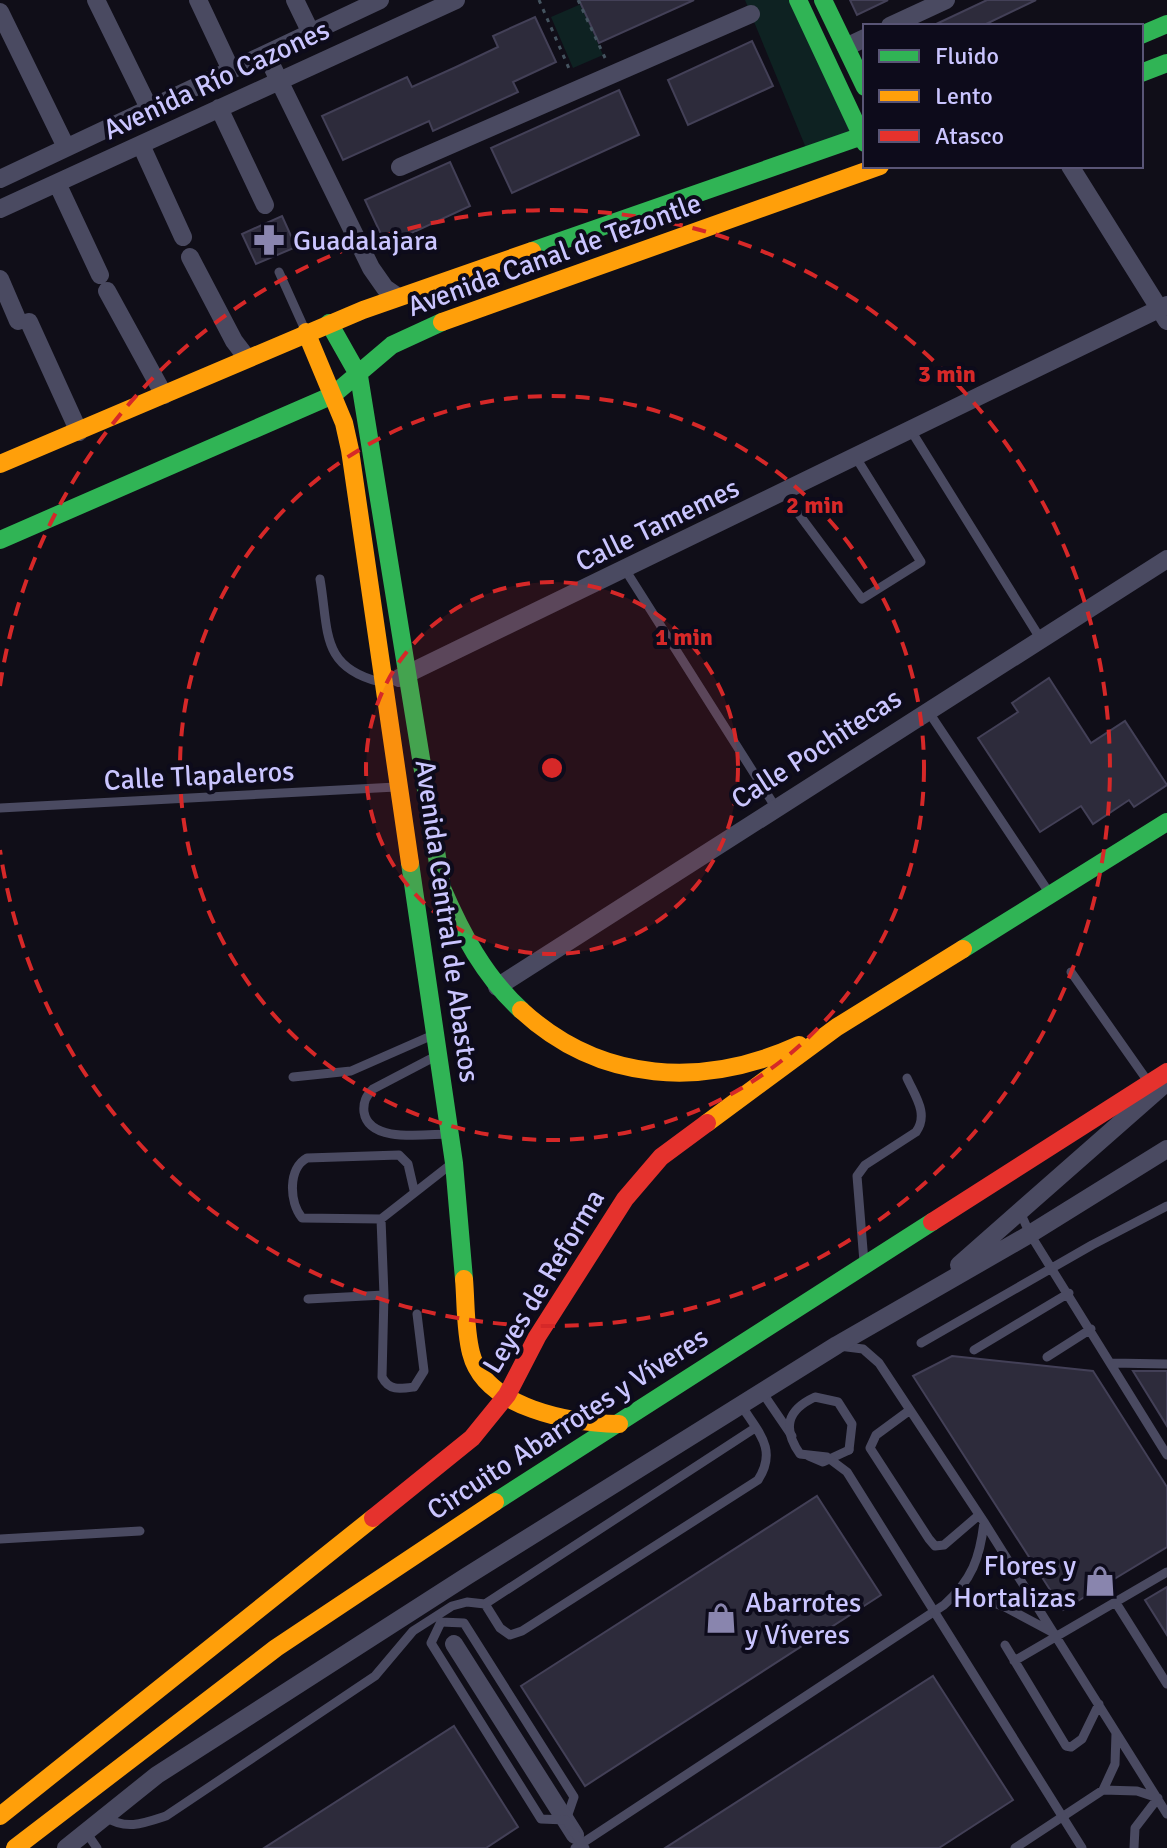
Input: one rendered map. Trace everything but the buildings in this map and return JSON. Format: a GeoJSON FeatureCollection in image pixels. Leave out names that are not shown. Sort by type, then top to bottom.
{"type":"FeatureCollection","features":[{"type":"Feature","properties":{"kind":"main road"},"geometry":{"type":"LineString","coordinates":[[798,0],[863,136]]}},
{"type":"Feature","properties":{"kind":"main road"},"geometry":{"type":"LineString","coordinates":[[823,0],[863,83]]}},
{"type":"Feature","properties":{"kind":"main road"},"geometry":{"type":"LineString","coordinates":[[1143,34],[1167,24]]}},
{"type":"Feature","properties":{"kind":"main road"},"geometry":{"type":"LineString","coordinates":[[1143,72],[1167,63]]}},
{"type":"Feature","properties":{"kind":"main road","name":"Avenida Canal de Tezontle"},"geometry":{"type":"LineString","coordinates":[[0,464],[363,310],[863,138]]}},
{"type":"Feature","properties":{"kind":"main road","name":"Avenida Canal de Tezontle"},"geometry":{"type":"LineString","coordinates":[[0,540],[333,395],[392,345],[429,326],[873,168]]}},
{"type":"Feature","properties":{"kind":"main road","name":"Avenida Central de Abastos"},"geometry":{"type":"LineString","coordinates":[[329,323],[359,376],[442,888],[458,927],[497,987],[528,1020],[576,1050],[652,1073],[710,1075],[736,1069],[762,1062],[837,1027]]}},
{"type":"Feature","properties":{"kind":"main road","name":"Avenida Central de Abastos"},"geometry":{"type":"LineString","coordinates":[[306,332],[333,395],[350,450],[454,1163],[471,1355],[488,1381],[507,1395],[563,1421],[619,1424]]}},
{"type":"Feature","properties":{"kind":"main road","name":"Leyes de Reforma"},"geometry":{"type":"LineString","coordinates":[[0,1816],[472,1438],[507,1395],[581,1266],[625,1199],[661,1157],[837,1027],[1167,822]]}},
{"type":"Feature","properties":{"kind":"main road","name":"Circuito Abarrotes y Víveres"},"geometry":{"type":"LineString","coordinates":[[15,1848],[276,1648],[404,1560],[1158,1083],[1167,1072]]}},
{"type":"Feature","properties":{"kind":"street"},"geometry":{"type":"LineString","coordinates":[[96,0],[149,108]]}},
{"type":"Feature","properties":{"kind":"street"},"geometry":{"type":"LineString","coordinates":[[198,0],[231,70]]}},
{"type":"Feature","properties":{"kind":"street"},"geometry":{"type":"LineString","coordinates":[[295,0],[311,33]]}},
{"type":"Feature","properties":{"kind":"street","name":"Avenida Río Cazones"},"geometry":{"type":"LineString","coordinates":[[0,179],[380,0]]}},
{"type":"Feature","properties":{"kind":"street","name":"Avenida Río Cazones"},"geometry":{"type":"LineString","coordinates":[[0,209],[456,0]]}},
{"type":"Feature","properties":{"kind":"street"},"geometry":{"type":"LineString","coordinates":[[894,24],[946,0]]}},
{"type":"Feature","properties":{"kind":"street"},"geometry":{"type":"LineString","coordinates":[[0,12],[66,147]]}},
{"type":"Feature","properties":{"kind":"street"},"geometry":{"type":"LineString","coordinates":[[400,167],[751,14]]}},
{"type":"Feature","properties":{"kind":"street"},"geometry":{"type":"LineString","coordinates":[[846,47],[863,39]]}},
{"type":"Feature","properties":{"kind":"street"},"geometry":{"type":"LineString","coordinates":[[266,54],[371,268],[385,288],[398,297]]}},
{"type":"Feature","properties":{"kind":"street"},"geometry":{"type":"LineString","coordinates":[[219,108],[265,205]]}},
{"type":"Feature","properties":{"kind":"street"},"geometry":{"type":"LineString","coordinates":[[141,145],[183,237]]}},
{"type":"Feature","properties":{"kind":"street"},"geometry":{"type":"LineString","coordinates":[[1071,168],[1164,311]]}},
{"type":"Feature","properties":{"kind":"street"},"geometry":{"type":"LineString","coordinates":[[57,183],[103,283],[164,395]]}},
{"type":"Feature","properties":{"kind":"street"},"geometry":{"type":"LineString","coordinates":[[190,257],[234,341],[247,358]]}},
{"type":"Feature","properties":{"kind":"street"},"geometry":{"type":"LineString","coordinates":[[363,310],[371,293],[371,268]]}},
{"type":"Feature","properties":{"kind":"street"},"geometry":{"type":"LineString","coordinates":[[0,279],[79,432]]}},
{"type":"Feature","properties":{"kind":"street","name":"Calle Tamemes"},"geometry":{"type":"LineString","coordinates":[[385,683],[408,675],[626,571],[910,429],[1164,311]]}},
{"type":"Feature","properties":{"kind":"street","name":"Calle Pochitecas"},"geometry":{"type":"LineString","coordinates":[[497,987],[1167,559]]}},
{"type":"Feature","properties":{"kind":"street"},"geometry":{"type":"LineString","coordinates":[[933,1288],[1020,1212],[1158,1083]]}},
{"type":"Feature","properties":{"kind":"street"},"geometry":{"type":"LineString","coordinates":[[66,1848],[92,1840],[105,1817],[157,1775],[837,1345],[1030,1234],[1167,1149]]}},
{"type":"Feature","properties":{"kind":"street"},"geometry":{"type":"LineString","coordinates":[[454,1644],[581,1847]]}},
{"type":"Feature","properties":{"kind":"lane"},"geometry":{"type":"LineString","coordinates":[[279,272],[306,332]]}},
{"type":"Feature","properties":{"kind":"lane"},"geometry":{"type":"LineString","coordinates":[[910,429],[1040,638]]}},
{"type":"Feature","properties":{"kind":"lane"},"geometry":{"type":"LineString","coordinates":[[783,493],[862,599],[921,562],[855,456]]}},
{"type":"Feature","properties":{"kind":"lane"},"geometry":{"type":"LineString","coordinates":[[626,571],[776,808]]}},
{"type":"Feature","properties":{"kind":"lane"},"geometry":{"type":"LineString","coordinates":[[320,579],[334,657],[343,668],[385,683]]}},
{"type":"Feature","properties":{"kind":"lane"},"geometry":{"type":"LineString","coordinates":[[927,710],[1050,894]]}},
{"type":"Feature","properties":{"kind":"lane","name":"Calle Tlapaleros"},"geometry":{"type":"LineString","coordinates":[[0,808],[401,787]]}},
{"type":"Feature","properties":{"kind":"lane"},"geometry":{"type":"LineString","coordinates":[[1071,972],[1158,1083]]}},
{"type":"Feature","properties":{"kind":"lane"},"geometry":{"type":"LineString","coordinates":[[293,1077],[351,1071],[436,1034]]}},
{"type":"Feature","properties":{"kind":"lane"},"geometry":{"type":"LineString","coordinates":[[439,1054],[373,1089],[366,1096],[364,1108],[372,1127],[384,1133],[450,1134]]}},
{"type":"Feature","properties":{"kind":"lane"},"geometry":{"type":"LineString","coordinates":[[865,1266],[857,1176],[865,1165],[916,1132],[922,1124],[923,1113],[907,1078]]}},
{"type":"Feature","properties":{"kind":"lane"},"geometry":{"type":"LineString","coordinates":[[414,1190],[408,1164],[399,1155],[307,1158],[297,1163],[292,1172],[297,1213],[302,1218],[381,1219],[414,1190],[454,1163]]}},
{"type":"Feature","properties":{"kind":"lane"},"geometry":{"type":"LineString","coordinates":[[921,1343],[1051,1267],[1167,1206]]}},
{"type":"Feature","properties":{"kind":"lane"},"geometry":{"type":"LineString","coordinates":[[1020,1212],[1030,1234],[1167,1455]]}},
{"type":"Feature","properties":{"kind":"lane"},"geometry":{"type":"LineString","coordinates":[[381,1219],[384,1295],[382,1377],[385,1384],[396,1390],[414,1387],[424,1371],[417,1314]]}},
{"type":"Feature","properties":{"kind":"lane"},"geometry":{"type":"LineString","coordinates":[[974,1350],[1069,1293]]}},
{"type":"Feature","properties":{"kind":"lane"},"geometry":{"type":"LineString","coordinates":[[308,1299],[384,1295]]}},
{"type":"Feature","properties":{"kind":"lane"},"geometry":{"type":"LineString","coordinates":[[1047,1357],[1091,1329]]}},
{"type":"Feature","properties":{"kind":"lane"},"geometry":{"type":"LineString","coordinates":[[837,1345],[863,1349],[879,1363],[982,1518],[1167,1814]]}},
{"type":"Feature","properties":{"kind":"lane"},"geometry":{"type":"LineString","coordinates":[[1112,1363],[1167,1364]]}},
{"type":"Feature","properties":{"kind":"lane"},"geometry":{"type":"LineString","coordinates":[[762,1392],[812,1459],[823,1462],[849,1450],[852,1424],[838,1402],[815,1397],[793,1410],[788,1420],[790,1440],[800,1454],[827,1457],[847,1472],[1082,1848]]}},
{"type":"Feature","properties":{"kind":"lane"},"geometry":{"type":"LineString","coordinates":[[485,1604],[500,1628],[510,1635],[522,1631],[758,1480],[767,1466],[769,1451],[741,1405]]}},
{"type":"Feature","properties":{"kind":"lane"},"geometry":{"type":"LineString","coordinates":[[910,1410],[876,1435],[870,1448],[929,1539],[935,1546],[944,1545],[982,1518]]}},
{"type":"Feature","properties":{"kind":"lane"},"geometry":{"type":"LineString","coordinates":[[105,1817],[119,1825],[137,1826],[166,1816],[375,1676],[413,1631],[452,1606],[467,1602],[485,1604],[755,1428]]}},
{"type":"Feature","properties":{"kind":"lane"},"geometry":{"type":"LineString","coordinates":[[566,1820],[541,1819],[431,1643],[441,1622],[464,1623],[574,1797],[566,1820],[581,1847],[944,1605],[960,1591],[977,1562],[982,1518]]}},
{"type":"Feature","properties":{"kind":"lane"},"geometry":{"type":"LineString","coordinates":[[0,1539],[140,1531]]}},
{"type":"Feature","properties":{"kind":"lane"},"geometry":{"type":"LineString","coordinates":[[1014,1661],[1167,1572]]}},
{"type":"Feature","properties":{"kind":"lane"},"geometry":{"type":"LineString","coordinates":[[960,1591],[1019,1613],[1056,1635]]}},
{"type":"Feature","properties":{"kind":"lane"},"geometry":{"type":"LineString","coordinates":[[1116,1603],[1167,1684]]}},
{"type":"Feature","properties":{"kind":"lane"},"geometry":{"type":"LineString","coordinates":[[1005,1645],[1066,1746],[1082,1739],[1099,1704]]}},
{"type":"Feature","properties":{"kind":"lane"},"geometry":{"type":"LineString","coordinates":[[1015,1848],[1103,1790],[1115,1764],[1116,1733]]}},
{"type":"Feature","properties":{"kind":"lane"},"geometry":{"type":"LineString","coordinates":[[1103,1790],[1137,1791],[1158,1798]]}},
{"type":"Feature","properties":{"kind":"lane"},"geometry":{"type":"LineString","coordinates":[[1134,1848],[1135,1828],[1158,1798]]}},
{"type":"Feature","properties":{"kind":"path"},"geometry":{"type":"LineString","coordinates":[[539,0],[578,90]]}},
{"type":"Feature","properties":{"kind":"path"},"geometry":{"type":"LineString","coordinates":[[578,0],[613,74]]}},
{"type":"Feature","properties":{"kind":"green space"},"geometry":{"type":"Polygon","coordinates":[[[745,0],[793,0],[856,131],[806,148],[745,0]]]}},
{"type":"Feature","properties":{"kind":"green space"},"geometry":{"type":"Polygon","coordinates":[[[581,4],[603,55],[573,68],[551,17],[581,4]]]}},
{"type":"Feature","properties":{"kind":"traffic: fast"},"geometry":{"type":"LineString","coordinates":[[798,0],[863,139]]}},
{"type":"Feature","properties":{"kind":"traffic: fast"},"geometry":{"type":"LineString","coordinates":[[823,0],[863,83]]}},
{"type":"Feature","properties":{"kind":"traffic: fast"},"geometry":{"type":"LineString","coordinates":[[1143,34],[1167,24]]}},
{"type":"Feature","properties":{"kind":"traffic: fast"},"geometry":{"type":"LineString","coordinates":[[1143,72],[1167,63]]}},
{"type":"Feature","properties":{"kind":"traffic: fast"},"geometry":{"type":"LineString","coordinates":[[532,251],[863,136]]}},
{"type":"Feature","properties":{"kind":"traffic: fast"},"geometry":{"type":"LineString","coordinates":[[0,540],[333,395],[392,345],[442,322]]}},
{"type":"Feature","properties":{"kind":"traffic: fast"},"geometry":{"type":"LineString","coordinates":[[329,323],[359,376],[442,888],[475,954],[521,1010]]}},
{"type":"Feature","properties":{"kind":"traffic: fast"},"geometry":{"type":"LineString","coordinates":[[963,949],[1167,822]]}},
{"type":"Feature","properties":{"kind":"traffic: fast"},"geometry":{"type":"LineString","coordinates":[[410,863],[454,1163],[464,1279]]}},
{"type":"Feature","properties":{"kind":"traffic: fast"},"geometry":{"type":"LineString","coordinates":[[495,1502],[932,1222]]}},
{"type":"Feature","properties":{"kind":"traffic: slow"},"geometry":{"type":"LineString","coordinates":[[442,322],[874,168]]}},
{"type":"Feature","properties":{"kind":"traffic: slow"},"geometry":{"type":"LineString","coordinates":[[0,464],[363,310],[532,251]]}},
{"type":"Feature","properties":{"kind":"traffic: slow"},"geometry":{"type":"LineString","coordinates":[[306,332],[344,423],[350,450],[410,863]]}},
{"type":"Feature","properties":{"kind":"traffic: slow"},"geometry":{"type":"LineString","coordinates":[[707,1123],[837,1027],[963,949]]}},
{"type":"Feature","properties":{"kind":"traffic: slow"},"geometry":{"type":"LineString","coordinates":[[521,1010],[552,1035],[585,1053],[619,1065],[654,1071],[690,1072],[727,1068],[799,1045]]}},
{"type":"Feature","properties":{"kind":"traffic: slow"},"geometry":{"type":"LineString","coordinates":[[464,1279],[471,1353],[479,1372],[493,1388],[512,1400],[555,1416],[619,1424]]}},
{"type":"Feature","properties":{"kind":"traffic: slow"},"geometry":{"type":"LineString","coordinates":[[15,1848],[276,1648],[495,1502]]}},
{"type":"Feature","properties":{"kind":"traffic: slow"},"geometry":{"type":"LineString","coordinates":[[0,1816],[373,1518]]}},
{"type":"Feature","properties":{"kind":"traffic: jam"},"geometry":{"type":"LineString","coordinates":[[932,1222],[1167,1072]]}},
{"type":"Feature","properties":{"kind":"traffic: jam"},"geometry":{"type":"LineString","coordinates":[[373,1518],[472,1438],[507,1395],[537,1337],[625,1199],[661,1157],[707,1123]]}},
{"type":"Feature","properties":{"kind":"place","name":"Guadalajara"},"geometry":{"type":"Point","coordinates":[269,240]}},
{"type":"Feature","properties":{"kind":"place","name":"Flores y Hortalizas"},"geometry":{"type":"Point","coordinates":[1100,1581]}},
{"type":"Feature","properties":{"kind":"place","name":"Abarrotes y Víveres"},"geometry":{"type":"Point","coordinates":[721,1618]}}]}
